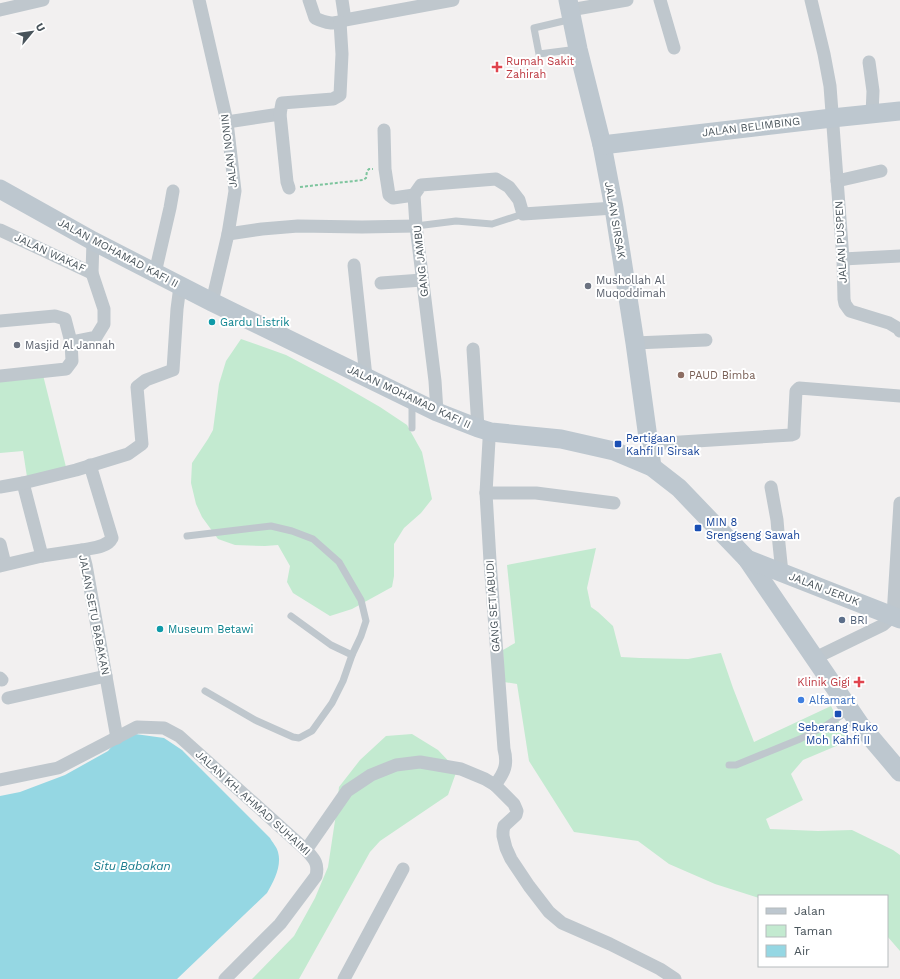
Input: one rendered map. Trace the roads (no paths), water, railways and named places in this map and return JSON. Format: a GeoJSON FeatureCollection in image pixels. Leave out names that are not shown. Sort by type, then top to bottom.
{"type":"FeatureCollection","features":[{"type":"Feature","properties":{"kind":"main road","name":"JALAN SIRSAK"},"geometry":{"type":"LineString","coordinates":[[570,10],[578,49],[602,145],[614,208],[652,467]]}},
{"type":"Feature","properties":{"kind":"main road","name":"JALAN BELIMBING"},"geometry":{"type":"LineString","coordinates":[[602,145],[832,118],[900,112]]}},
{"type":"Feature","properties":{"kind":"main road","name":"JALAN MOHAMAD KAFI II"},"geometry":{"type":"LineString","coordinates":[[0,189],[93,244],[155,273],[179,297],[212,302],[437,412],[484,430],[561,439],[614,451],[652,467],[679,488],[747,559],[861,726],[900,772]]}},
{"type":"Feature","properties":{"kind":"main road","name":"JALAN JERUK"},"geometry":{"type":"LineString","coordinates":[[747,559],[897,618]]}},
{"type":"Feature","properties":{"kind":"street"},"geometry":{"type":"LineString","coordinates":[[0,10],[44,0]]}},
{"type":"Feature","properties":{"kind":"street","name":"JALAN NONIN"},"geometry":{"type":"LineString","coordinates":[[199,0],[227,122],[235,191],[228,234],[212,302]]}},
{"type":"Feature","properties":{"kind":"street"},"geometry":{"type":"LineString","coordinates":[[309,0],[315,18],[327,23],[342,21],[416,3],[453,0]]}},
{"type":"Feature","properties":{"kind":"street"},"geometry":{"type":"LineString","coordinates":[[289,188],[287,182],[280,114],[282,103],[333,99],[340,95],[342,0]]}},
{"type":"Feature","properties":{"kind":"street"},"geometry":{"type":"LineString","coordinates":[[570,10],[627,0]]}},
{"type":"Feature","properties":{"kind":"street"},"geometry":{"type":"LineString","coordinates":[[660,0],[674,48]]}},
{"type":"Feature","properties":{"kind":"street","name":"JALAN PUSPEN"},"geometry":{"type":"LineString","coordinates":[[811,0],[830,86],[845,304],[850,311],[890,323],[900,330]]}},
{"type":"Feature","properties":{"kind":"street"},"geometry":{"type":"LineString","coordinates":[[869,62],[873,91],[872,115]]}},
{"type":"Feature","properties":{"kind":"street"},"geometry":{"type":"LineString","coordinates":[[227,122],[280,114]]}},
{"type":"Feature","properties":{"kind":"street"},"geometry":{"type":"LineString","coordinates":[[384,130],[385,169],[389,195],[393,198],[414,195],[421,185],[496,179],[509,187],[518,200],[523,214],[614,208]]}},
{"type":"Feature","properties":{"kind":"street"},"geometry":{"type":"LineString","coordinates":[[837,181],[881,171]]}},
{"type":"Feature","properties":{"kind":"street"},"geometry":{"type":"LineString","coordinates":[[155,273],[173,190]]}},
{"type":"Feature","properties":{"kind":"street","name":"GANG JAMBU"},"geometry":{"type":"LineString","coordinates":[[414,195],[416,226],[435,381],[437,412]]}},
{"type":"Feature","properties":{"kind":"street"},"geometry":{"type":"LineString","coordinates":[[228,234],[298,226],[416,226]]}},
{"type":"Feature","properties":{"kind":"street","name":"JALAN WAKAF"},"geometry":{"type":"LineString","coordinates":[[0,230],[92,270],[93,244]]}},
{"type":"Feature","properties":{"kind":"street"},"geometry":{"type":"LineString","coordinates":[[843,259],[900,256]]}},
{"type":"Feature","properties":{"kind":"street"},"geometry":{"type":"LineString","coordinates":[[354,265],[366,377]]}},
{"type":"Feature","properties":{"kind":"street"},"geometry":{"type":"LineString","coordinates":[[71,342],[96,337],[104,324],[104,309],[92,270]]}},
{"type":"Feature","properties":{"kind":"street"},"geometry":{"type":"LineString","coordinates":[[381,283],[422,280]]}},
{"type":"Feature","properties":{"kind":"street"},"geometry":{"type":"LineString","coordinates":[[0,487],[76,470],[128,454],[142,444],[137,387],[146,380],[173,370],[179,297]]}},
{"type":"Feature","properties":{"kind":"street"},"geometry":{"type":"LineString","coordinates":[[0,320],[55,316],[65,319],[71,342],[72,361],[66,369],[0,376]]}},
{"type":"Feature","properties":{"kind":"street"},"geometry":{"type":"LineString","coordinates":[[635,343],[706,340]]}},
{"type":"Feature","properties":{"kind":"street","name":"GANG SETIABUDI"},"geometry":{"type":"LineString","coordinates":[[473,349],[484,430],[489,440],[486,493],[504,749],[506,756],[504,773],[497,782]]}},
{"type":"Feature","properties":{"kind":"street"},"geometry":{"type":"LineString","coordinates":[[649,444],[794,434],[796,391],[799,388],[900,396]]}},
{"type":"Feature","properties":{"kind":"street"},"geometry":{"type":"LineString","coordinates":[[82,550],[106,545],[112,538],[90,465]]}},
{"type":"Feature","properties":{"kind":"street"},"geometry":{"type":"LineString","coordinates":[[23,483],[42,556]]}},
{"type":"Feature","properties":{"kind":"street"},"geometry":{"type":"LineString","coordinates":[[771,487],[777,520],[782,573]]}},
{"type":"Feature","properties":{"kind":"street"},"geometry":{"type":"LineString","coordinates":[[486,493],[536,493],[614,503]]}},
{"type":"Feature","properties":{"kind":"street"},"geometry":{"type":"LineString","coordinates":[[815,658],[897,618],[900,503]]}},
{"type":"Feature","properties":{"kind":"street"},"geometry":{"type":"LineString","coordinates":[[0,544],[3,565]]}},
{"type":"Feature","properties":{"kind":"street","name":"JALAN SETU BABAKAN"},"geometry":{"type":"LineString","coordinates":[[3,565],[42,556],[82,550],[117,738]]}},
{"type":"Feature","properties":{"kind":"street"},"geometry":{"type":"LineString","coordinates":[[8,698],[106,676]]}},
{"type":"Feature","properties":{"kind":"street","name":"JALAN KH. AHMAD SUHAIMI"},"geometry":{"type":"LineString","coordinates":[[0,780],[58,768],[137,727],[164,728],[179,736],[306,850],[315,860],[316,876],[280,924],[225,979]]}},
{"type":"Feature","properties":{"kind":"street"},"geometry":{"type":"LineString","coordinates":[[306,850],[347,791],[371,775],[396,764],[420,762],[461,769],[485,779],[497,782],[514,804],[517,811],[516,815],[504,826],[503,836],[506,848],[511,859],[529,886],[549,912],[562,923],[610,944],[660,969],[675,979]]}},
{"type":"Feature","properties":{"kind":"street"},"geometry":{"type":"LineString","coordinates":[[344,979],[403,869]]}},
{"type":"Feature","properties":{"kind":"lane"},"geometry":{"type":"LineString","coordinates":[[570,10],[534,28],[539,54],[578,49]]}},
{"type":"Feature","properties":{"kind":"lane"},"geometry":{"type":"LineString","coordinates":[[416,226],[456,221],[492,224],[523,214]]}},
{"type":"Feature","properties":{"kind":"lane"},"geometry":{"type":"LineString","coordinates":[[412,400],[412,428]]}},
{"type":"Feature","properties":{"kind":"lane"},"geometry":{"type":"LineString","coordinates":[[187,536],[271,526],[313,538],[339,562],[361,600],[366,620],[343,681],[332,703],[312,731],[299,738],[292,737],[255,720],[205,691]]}},
{"type":"Feature","properties":{"kind":"lane"},"geometry":{"type":"LineString","coordinates":[[291,616],[331,645],[352,655]]}},
{"type":"Feature","properties":{"kind":"lane"},"geometry":{"type":"LineString","coordinates":[[728,765],[736,765],[800,739],[827,725],[850,710]]}},
{"type":"Feature","properties":{"kind":"water","name":"Situ Babakan"},"geometry":{"type":"Polygon","coordinates":[[[128,733],[164,738],[182,750],[270,838],[277,848],[279,857],[277,873],[272,884],[267,893],[177,979],[0,979],[0,796],[20,792],[65,775],[108,751],[119,738],[128,733]]]}},
{"type":"Feature","properties":{"kind":"place","name":"Rumah Sakit Zahirah"},"geometry":{"type":"Point","coordinates":[497,67]}},
{"type":"Feature","properties":{"kind":"place","name":"Mushollah Al Muqoddimah"},"geometry":{"type":"Point","coordinates":[588,286]}},
{"type":"Feature","properties":{"kind":"place","name":"Gardu Listrik"},"geometry":{"type":"Point","coordinates":[212,322]}},
{"type":"Feature","properties":{"kind":"place","name":"Masjid Al Jannah"},"geometry":{"type":"Point","coordinates":[17,345]}},
{"type":"Feature","properties":{"kind":"place","name":"PAUD Bimba"},"geometry":{"type":"Point","coordinates":[681,375]}},
{"type":"Feature","properties":{"kind":"place","name":"Pertigaan Kahfi II Sirsak"},"geometry":{"type":"Point","coordinates":[618,444]}},
{"type":"Feature","properties":{"kind":"place","name":"MIN 8 Srengseng Sawah"},"geometry":{"type":"Point","coordinates":[698,528]}},
{"type":"Feature","properties":{"kind":"place","name":"BRI"},"geometry":{"type":"Point","coordinates":[842,620]}},
{"type":"Feature","properties":{"kind":"place","name":"Museum Betawi"},"geometry":{"type":"Point","coordinates":[160,629]}},
{"type":"Feature","properties":{"kind":"place","name":"Klinik Gigi"},"geometry":{"type":"Point","coordinates":[859,682]}},
{"type":"Feature","properties":{"kind":"place","name":"Alfamart"},"geometry":{"type":"Point","coordinates":[801,700]}},
{"type":"Feature","properties":{"kind":"place","name":"Seberang Ruko Moh Kahfi II"},"geometry":{"type":"Point","coordinates":[838,714]}}]}
